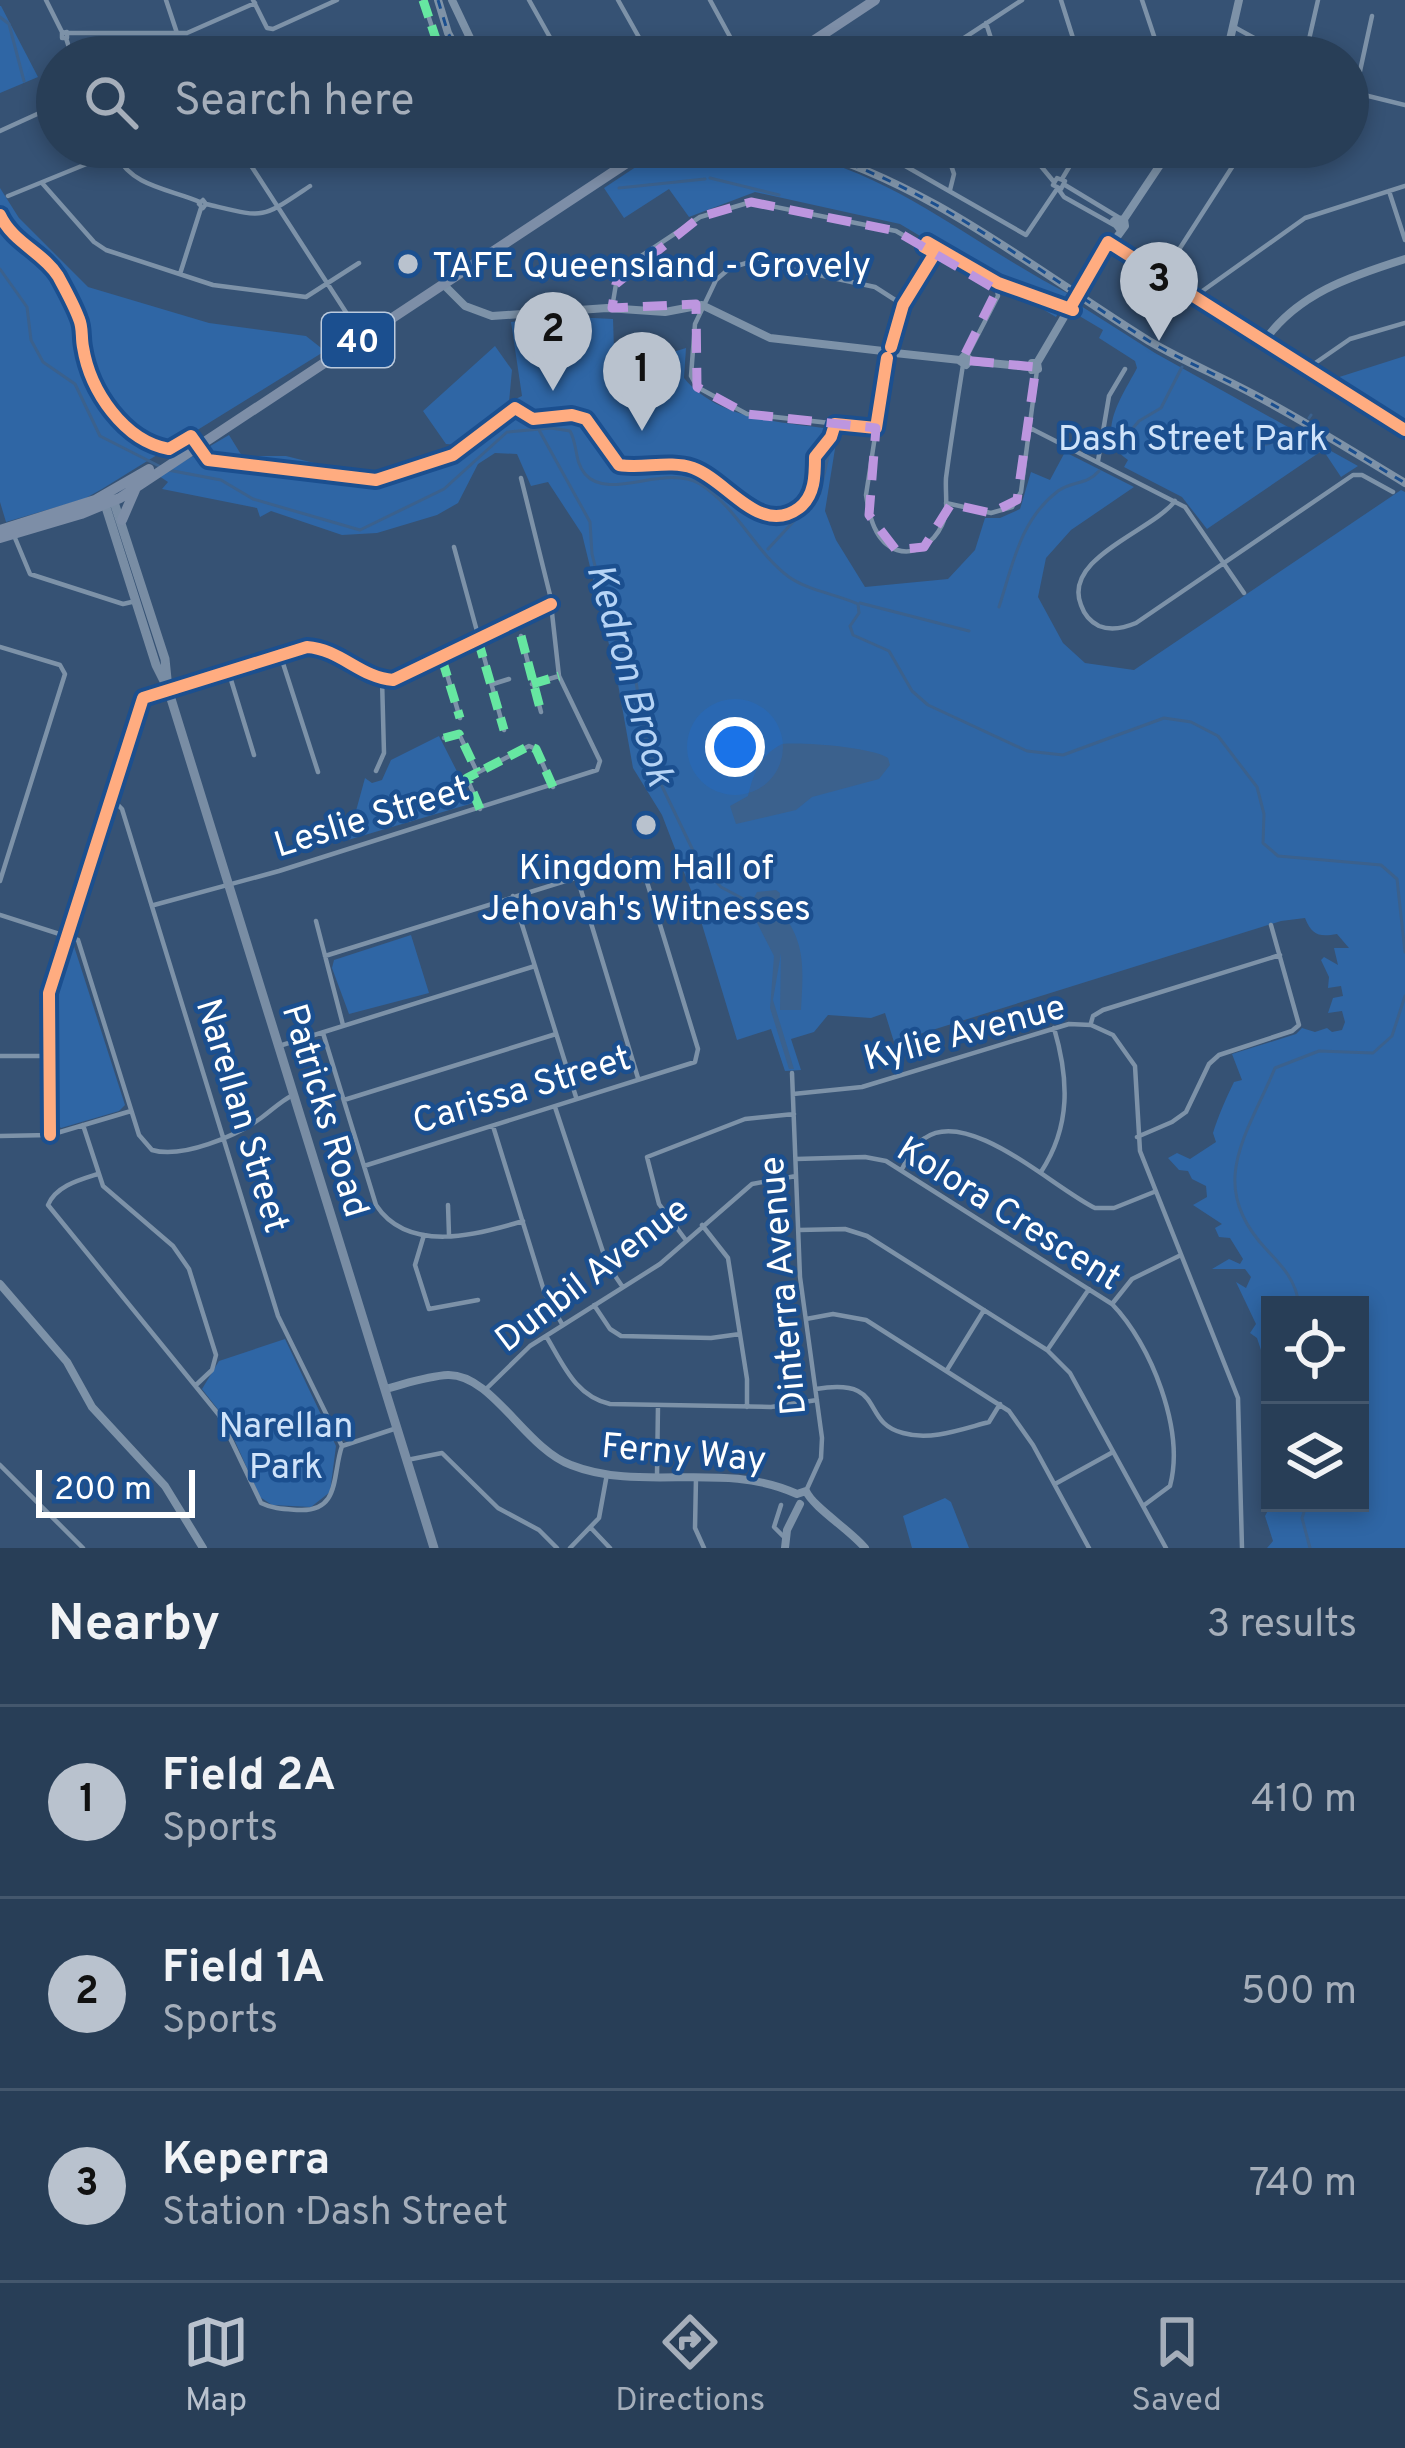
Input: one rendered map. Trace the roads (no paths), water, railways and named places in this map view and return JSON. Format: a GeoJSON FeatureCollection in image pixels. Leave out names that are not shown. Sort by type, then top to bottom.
{"type":"FeatureCollection","features":[{"type":"Feature","properties":{"kind":"main road"},"geometry":{"type":"LineString","coordinates":[[821,36],[875,0]]}},
{"type":"Feature","properties":{"kind":"main road","name":"40"},"geometry":{"type":"LineString","coordinates":[[7,532],[108,499],[141,480],[619,168]]}},
{"type":"Feature","properties":{"kind":"main road"},"geometry":{"type":"LineString","coordinates":[[122,520],[141,480]]}},
{"type":"Feature","properties":{"kind":"main road","name":"Patricks Road"},"geometry":{"type":"LineString","coordinates":[[108,499],[122,520],[141,600]]}},
{"type":"Feature","properties":{"kind":"main road","name":"Patricks Road"},"geometry":{"type":"LineString","coordinates":[[108,499],[434,1548]]}},
{"type":"Feature","properties":{"kind":"street"},"geometry":{"type":"LineString","coordinates":[[46,0],[65,34],[193,31],[254,2],[267,28],[280,27],[337,0]]}},
{"type":"Feature","properties":{"kind":"street"},"geometry":{"type":"LineString","coordinates":[[166,0],[176,33]]}},
{"type":"Feature","properties":{"kind":"street"},"geometry":{"type":"LineString","coordinates":[[423,0],[435,36]]}},
{"type":"Feature","properties":{"kind":"street"},"geometry":{"type":"LineString","coordinates":[[452,0],[469,36]]}},
{"type":"Feature","properties":{"kind":"street"},"geometry":{"type":"LineString","coordinates":[[529,0],[549,36]]}},
{"type":"Feature","properties":{"kind":"street"},"geometry":{"type":"LineString","coordinates":[[619,0],[639,36]]}},
{"type":"Feature","properties":{"kind":"street"},"geometry":{"type":"LineString","coordinates":[[710,0],[730,36]]}},
{"type":"Feature","properties":{"kind":"street"},"geometry":{"type":"LineString","coordinates":[[966,36],[1022,0]]}},
{"type":"Feature","properties":{"kind":"street"},"geometry":{"type":"LineString","coordinates":[[1061,0],[1072,36]]}},
{"type":"Feature","properties":{"kind":"street"},"geometry":{"type":"LineString","coordinates":[[1142,0],[1154,36]]}},
{"type":"Feature","properties":{"kind":"street"},"geometry":{"type":"LineString","coordinates":[[1231,36],[1239,0]]}},
{"type":"Feature","properties":{"kind":"street"},"geometry":{"type":"LineString","coordinates":[[1310,36],[1318,0]]}},
{"type":"Feature","properties":{"kind":"street"},"geometry":{"type":"LineString","coordinates":[[1366,36],[1372,16]]}},
{"type":"Feature","properties":{"kind":"street"},"geometry":{"type":"LineString","coordinates":[[986,23],[990,36]]}},
{"type":"Feature","properties":{"kind":"street"},"geometry":{"type":"LineString","coordinates":[[1233,27],[1250,36]]}},
{"type":"Feature","properties":{"kind":"street"},"geometry":{"type":"LineString","coordinates":[[1369,96],[1405,105]]}},
{"type":"Feature","properties":{"kind":"street"},"geometry":{"type":"LineString","coordinates":[[0,130],[36,114]]}},
{"type":"Feature","properties":{"kind":"street"},"geometry":{"type":"LineString","coordinates":[[8,196],[76,168]]}},
{"type":"Feature","properties":{"kind":"street"},"geometry":{"type":"LineString","coordinates":[[125,168],[146,183],[202,205],[258,215],[278,208],[310,186]]}},
{"type":"Feature","properties":{"kind":"street"},"geometry":{"type":"LineString","coordinates":[[252,168],[362,337]]}},
{"type":"Feature","properties":{"kind":"street"},"geometry":{"type":"LineString","coordinates":[[910,168],[1020,233],[1032,231],[1069,168]]}},
{"type":"Feature","properties":{"kind":"street"},"geometry":{"type":"LineString","coordinates":[[950,190],[952,168]]}},
{"type":"Feature","properties":{"kind":"street"},"geometry":{"type":"LineString","coordinates":[[1044,168],[1059,185],[1118,223]]}},
{"type":"Feature","properties":{"kind":"street"},"geometry":{"type":"LineString","coordinates":[[946,503],[992,513],[1012,507],[1021,492],[1035,366],[1118,223],[1158,168]]}},
{"type":"Feature","properties":{"kind":"street"},"geometry":{"type":"LineString","coordinates":[[1162,276],[1231,168]]}},
{"type":"Feature","properties":{"kind":"street"},"geometry":{"type":"LineString","coordinates":[[42,183],[99,247],[213,285],[299,298],[359,263]]}},
{"type":"Feature","properties":{"kind":"street"},"geometry":{"type":"LineString","coordinates":[[1194,297],[1305,218],[1405,186]]}},
{"type":"Feature","properties":{"kind":"street"},"geometry":{"type":"LineString","coordinates":[[1389,191],[1405,240]]}},
{"type":"Feature","properties":{"kind":"street"},"geometry":{"type":"LineString","coordinates":[[612,308],[616,284],[626,266],[700,218],[751,202],[896,231],[935,253],[997,290],[965,360],[940,530],[924,547],[910,552],[896,550],[880,537],[866,495],[889,352],[903,304],[935,253]]}},
{"type":"Feature","properties":{"kind":"street"},"geometry":{"type":"LineString","coordinates":[[180,274],[202,205]]}},
{"type":"Feature","properties":{"kind":"street"},"geometry":{"type":"LineString","coordinates":[[1110,243],[1405,430]]}},
{"type":"Feature","properties":{"kind":"street"},"geometry":{"type":"LineString","coordinates":[[1263,343],[1279,321],[1337,281],[1405,259]]}},
{"type":"Feature","properties":{"kind":"street"},"geometry":{"type":"LineString","coordinates":[[876,428],[747,414],[694,386],[694,331],[712,286],[730,268],[753,261],[874,287],[903,304]]}},
{"type":"Feature","properties":{"kind":"street"},"geometry":{"type":"LineString","coordinates":[[443,284],[465,306],[492,316],[612,308],[665,312],[702,305],[770,338],[1035,366]]}},
{"type":"Feature","properties":{"kind":"street"},"geometry":{"type":"LineString","coordinates":[[1306,369],[1350,339],[1405,323]]}},
{"type":"Feature","properties":{"kind":"street"},"geometry":{"type":"LineString","coordinates":[[1098,461],[1109,396],[1125,369]]}},
{"type":"Feature","properties":{"kind":"street"},"geometry":{"type":"LineString","coordinates":[[1030,428],[1185,507],[1244,592]]}},
{"type":"Feature","properties":{"kind":"street"},"geometry":{"type":"LineString","coordinates":[[1175,501],[1095,560],[1081,576],[1077,594],[1084,613],[1099,626],[1127,627],[1353,475],[1394,492]]}},
{"type":"Feature","properties":{"kind":"street"},"geometry":{"type":"LineString","coordinates":[[521,478],[551,604],[559,676],[532,684]]}},
{"type":"Feature","properties":{"kind":"street"},"geometry":{"type":"LineString","coordinates":[[7,532],[30,574],[123,604],[141,600]]}},
{"type":"Feature","properties":{"kind":"street"},"geometry":{"type":"LineString","coordinates":[[454,547],[504,730]]}},
{"type":"Feature","properties":{"kind":"street"},"geometry":{"type":"LineString","coordinates":[[50,1135],[48,996],[141,700],[298,648],[324,649],[382,680],[404,677],[551,604]]}},
{"type":"Feature","properties":{"kind":"street"},"geometry":{"type":"LineString","coordinates":[[521,636],[541,712]]}},
{"type":"Feature","properties":{"kind":"street"},"geometry":{"type":"LineString","coordinates":[[0,646],[64,670],[0,881]]}},
{"type":"Feature","properties":{"kind":"street"},"geometry":{"type":"LineString","coordinates":[[280,654],[318,772]]}},
{"type":"Feature","properties":{"kind":"street"},"geometry":{"type":"LineString","coordinates":[[442,658],[460,718]]}},
{"type":"Feature","properties":{"kind":"street"},"geometry":{"type":"LineString","coordinates":[[227,670],[254,755]]}},
{"type":"Feature","properties":{"kind":"street","name":"Leslie Street"},"geometry":{"type":"LineString","coordinates":[[154,905],[595,773],[600,766],[559,676]]}},
{"type":"Feature","properties":{"kind":"street"},"geometry":{"type":"LineString","coordinates":[[376,771],[384,753],[382,680]]}},
{"type":"Feature","properties":{"kind":"street"},"geometry":{"type":"LineString","coordinates":[[493,684],[509,680]]}},
{"type":"Feature","properties":{"kind":"street"},"geometry":{"type":"LineString","coordinates":[[444,738],[461,731],[477,772]]}},
{"type":"Feature","properties":{"kind":"street"},"geometry":{"type":"LineString","coordinates":[[481,809],[467,781],[532,746],[553,787]]}},
{"type":"Feature","properties":{"kind":"street","name":"Narellan Street"},"geometry":{"type":"LineString","coordinates":[[110,798],[122,809],[154,905],[278,1316],[342,1446]]}},
{"type":"Feature","properties":{"kind":"street","name":"Carissa Street"},"geometry":{"type":"LineString","coordinates":[[364,1166],[695,1062],[698,1049],[637,861],[577,877]]}},
{"type":"Feature","properties":{"kind":"street"},"geometry":{"type":"LineString","coordinates":[[325,956],[577,877],[638,1080]]}},
{"type":"Feature","properties":{"kind":"street"},"geometry":{"type":"LineString","coordinates":[[513,896],[577,1100]]}},
{"type":"Feature","properties":{"kind":"street"},"geometry":{"type":"LineString","coordinates":[[0,915],[76,939],[141,1140],[158,1152],[175,1152],[223,1136],[254,1123],[294,1095]]}},
{"type":"Feature","properties":{"kind":"street"},"geometry":{"type":"LineString","coordinates":[[316,921],[344,1027]]}},
{"type":"Feature","properties":{"kind":"street"},"geometry":{"type":"LineString","coordinates":[[1137,1137],[1186,1112],[1209,1064],[1219,1055],[1299,1025],[1271,925]]}},
{"type":"Feature","properties":{"kind":"street"},"geometry":{"type":"LineString","coordinates":[[1091,1025],[1093,1016],[1103,1010],[1280,955]]}},
{"type":"Feature","properties":{"kind":"street"},"geometry":{"type":"LineString","coordinates":[[279,1046],[535,966]]}},
{"type":"Feature","properties":{"kind":"street","name":"Kylie Avenue"},"geometry":{"type":"LineString","coordinates":[[793,1094],[862,1087],[1054,1028],[1091,1025],[1122,1042],[1135,1066],[1137,1137],[1238,1398],[1242,1548]]}},
{"type":"Feature","properties":{"kind":"street"},"geometry":{"type":"LineString","coordinates":[[1041,1173],[1058,1147],[1062,1130],[1063,1061],[1054,1028]]}},
{"type":"Feature","properties":{"kind":"street"},"geometry":{"type":"LineString","coordinates":[[323,1033],[376,1205],[386,1219],[424,1235],[449,1236],[475,1236],[523,1221]]}},
{"type":"Feature","properties":{"kind":"street"},"geometry":{"type":"LineString","coordinates":[[343,1100],[556,1034]]}},
{"type":"Feature","properties":{"kind":"street"},"geometry":{"type":"LineString","coordinates":[[0,1056],[49,1056]]}},
{"type":"Feature","properties":{"kind":"street","name":"Dinterra Avenue"},"geometry":{"type":"LineString","coordinates":[[792,1073],[799,1230],[821,1458],[803,1497]]}},
{"type":"Feature","properties":{"kind":"street"},"geometry":{"type":"LineString","coordinates":[[555,1107],[607,1264],[622,1286]]}},
{"type":"Feature","properties":{"kind":"street"},"geometry":{"type":"LineString","coordinates":[[0,1136],[50,1135],[130,1111]]}},
{"type":"Feature","properties":{"kind":"street"},"geometry":{"type":"LineString","coordinates":[[686,1239],[659,1204],[647,1157],[745,1119],[794,1114]]}},
{"type":"Feature","properties":{"kind":"street"},"geometry":{"type":"LineString","coordinates":[[83,1126],[105,1189],[166,1240],[189,1268],[217,1355],[212,1370],[195,1386]]}},
{"type":"Feature","properties":{"kind":"street"},"geometry":{"type":"LineString","coordinates":[[494,1126],[545,1294],[562,1324]]}},
{"type":"Feature","properties":{"kind":"street"},"geometry":{"type":"LineString","coordinates":[[902,1169],[924,1138],[938,1131],[958,1130],[985,1140],[1095,1208],[1114,1208],[1155,1191]]}},
{"type":"Feature","properties":{"kind":"street","name":"Kolora Crescent"},"geometry":{"type":"LineString","coordinates":[[796,1159],[865,1157],[902,1169],[1112,1304],[1139,1338],[1174,1436],[1170,1486],[1143,1506]]}},
{"type":"Feature","properties":{"kind":"street"},"geometry":{"type":"LineString","coordinates":[[98,1174],[68,1184],[46,1202],[221,1418],[255,1495],[267,1506],[308,1510],[326,1503],[333,1493],[342,1446],[397,1427]]}},
{"type":"Feature","properties":{"kind":"street","name":"Dunbil Avenue"},"geometry":{"type":"LineString","coordinates":[[484,1391],[545,1336],[660,1264],[752,1184],[796,1176]]}},
{"type":"Feature","properties":{"kind":"street"},"geometry":{"type":"LineString","coordinates":[[448,1205],[449,1236]]}},
{"type":"Feature","properties":{"kind":"street"},"geometry":{"type":"LineString","coordinates":[[703,1225],[728,1258],[747,1407]]}},
{"type":"Feature","properties":{"kind":"street"},"geometry":{"type":"LineString","coordinates":[[799,1230],[845,1229],[867,1236],[1046,1350],[1070,1373],[1166,1548]]}},
{"type":"Feature","properties":{"kind":"street"},"geometry":{"type":"LineString","coordinates":[[424,1235],[415,1264],[429,1309],[478,1300]]}},
{"type":"Feature","properties":{"kind":"street"},"geometry":{"type":"LineString","coordinates":[[1112,1304],[1132,1279],[1181,1255]]}},
{"type":"Feature","properties":{"kind":"street"},"geometry":{"type":"LineString","coordinates":[[0,1284],[67,1362],[86,1399],[165,1486],[203,1548]]}},
{"type":"Feature","properties":{"kind":"street"},"geometry":{"type":"LineString","coordinates":[[1046,1350],[1088,1289]]}},
{"type":"Feature","properties":{"kind":"street"},"geometry":{"type":"LineString","coordinates":[[594,1305],[610,1329],[621,1336],[740,1334]]}},
{"type":"Feature","properties":{"kind":"street"},"geometry":{"type":"LineString","coordinates":[[947,1370],[984,1310]]}},
{"type":"Feature","properties":{"kind":"street"},"geometry":{"type":"LineString","coordinates":[[806,1318],[833,1314],[866,1320],[1000,1404],[1022,1428],[1089,1548]]}},
{"type":"Feature","properties":{"kind":"street"},"geometry":{"type":"LineString","coordinates":[[545,1336],[585,1394],[610,1404],[747,1407],[817,1400]]}},
{"type":"Feature","properties":{"kind":"street"},"geometry":{"type":"LineString","coordinates":[[385,1389],[452,1375],[484,1391]]}},
{"type":"Feature","properties":{"kind":"street"},"geometry":{"type":"LineString","coordinates":[[816,1388],[847,1385],[858,1389],[888,1425],[906,1434],[943,1434],[989,1422],[1000,1404]]}},
{"type":"Feature","properties":{"kind":"street","name":"Ferny Way"},"geometry":{"type":"LineString","coordinates":[[484,1391],[548,1454],[567,1464],[608,1474],[759,1480],[803,1497],[840,1521],[865,1548]]}},
{"type":"Feature","properties":{"kind":"street"},"geometry":{"type":"LineString","coordinates":[[657,1475],[658,1405]]}},
{"type":"Feature","properties":{"kind":"street"},"geometry":{"type":"LineString","coordinates":[[407,1460],[434,1452],[447,1455],[498,1508],[539,1530],[556,1548]]}},
{"type":"Feature","properties":{"kind":"street"},"geometry":{"type":"LineString","coordinates":[[1054,1485],[1113,1452]]}},
{"type":"Feature","properties":{"kind":"street"},"geometry":{"type":"LineString","coordinates":[[0,1465],[83,1548]]}},
{"type":"Feature","properties":{"kind":"street"},"geometry":{"type":"LineString","coordinates":[[570,1548],[603,1508],[608,1474]]}},
{"type":"Feature","properties":{"kind":"street"},"geometry":{"type":"LineString","coordinates":[[696,1475],[695,1528],[704,1548]]}},
{"type":"Feature","properties":{"kind":"street"},"geometry":{"type":"LineString","coordinates":[[785,1543],[803,1497]]}},
{"type":"Feature","properties":{"kind":"street"},"geometry":{"type":"LineString","coordinates":[[782,1505],[774,1526],[785,1543]]}},
{"type":"Feature","properties":{"kind":"street"},"geometry":{"type":"LineString","coordinates":[[591,1528],[610,1548]]}},
{"type":"Feature","properties":{"kind":"waterway"},"geometry":{"type":"LineString","coordinates":[[0,17],[9,24],[24,81]]}},
{"type":"Feature","properties":{"kind":"waterway"},"geometry":{"type":"LineString","coordinates":[[710,178],[779,195]]}},
{"type":"Feature","properties":{"kind":"waterway"},"geometry":{"type":"LineString","coordinates":[[619,188],[705,179]]}},
{"type":"Feature","properties":{"kind":"waterway","name":"Kedron Brook"},"geometry":{"type":"LineString","coordinates":[[0,269],[27,307],[31,340],[43,362],[75,384],[100,436],[159,466]]}},
{"type":"Feature","properties":{"kind":"waterway"},"geometry":{"type":"LineString","coordinates":[[1117,447],[1139,421],[1161,408],[1182,367]]}},
{"type":"Feature","properties":{"kind":"waterway","name":"Kedron Brook"},"geometry":{"type":"LineString","coordinates":[[539,430],[590,522],[592,554],[609,621],[617,643],[633,664],[645,735],[659,780],[699,863],[721,887],[749,902]]}},
{"type":"Feature","properties":{"kind":"waterway","name":"Kedron Brook"},"geometry":{"type":"LineString","coordinates":[[168,470],[221,480],[253,499],[360,530],[444,489],[507,432],[570,431],[582,469],[595,482],[671,478],[700,484],[789,577],[858,604],[859,613],[850,626],[853,635],[889,651],[912,691],[928,705],[1027,751],[1063,755],[1164,718],[1191,722],[1218,736],[1257,787],[1264,814],[1263,843],[1278,856],[1381,865],[1397,879],[1405,952]]}},
{"type":"Feature","properties":{"kind":"waterway"},"geometry":{"type":"LineString","coordinates":[[1253,448],[1300,434]]}},
{"type":"Feature","properties":{"kind":"waterway"},"geometry":{"type":"LineString","coordinates":[[768,549],[820,493],[830,447]]}},
{"type":"Feature","properties":{"kind":"waterway"},"geometry":{"type":"LineString","coordinates":[[999,607],[1035,515],[1058,491],[1099,471]]}},
{"type":"Feature","properties":{"kind":"waterway"},"geometry":{"type":"LineString","coordinates":[[860,603],[969,631]]}},
{"type":"Feature","properties":{"kind":"waterway","name":"Kedron Brook"},"geometry":{"type":"LineString","coordinates":[[1297,1296],[1283,1268],[1248,1226],[1238,1203],[1237,1160],[1244,1139],[1275,1068],[1319,1051],[1373,1053],[1392,1036],[1405,996]]}},
{"type":"Feature","properties":{"kind":"waterway","name":"Kedron Brook"},"geometry":{"type":"LineString","coordinates":[[1304,1512],[1310,1548]]}},
{"type":"Feature","properties":{"kind":"railway"},"geometry":{"type":"LineString","coordinates":[[438,0],[450,36]]}},
{"type":"Feature","properties":{"kind":"railway"},"geometry":{"type":"LineString","coordinates":[[858,168],[937,205],[1149,341],[1274,405],[1405,483]]}},
{"type":"Feature","properties":{"kind":"place","name":"TAFE Queensland - Grovely"},"geometry":{"type":"Point","coordinates":[408,264]}},
{"type":"Feature","properties":{"kind":"place","name":"Keperra"},"geometry":{"type":"Point","coordinates":[1159,341]}},
{"type":"Feature","properties":{"kind":"place","name":"Field 1A"},"geometry":{"type":"Point","coordinates":[553,391]}},
{"type":"Feature","properties":{"kind":"place","name":"Field 2A"},"geometry":{"type":"Point","coordinates":[642,431]}},
{"type":"Feature","properties":{"kind":"place","name":"Kingdom Hall of Jehovah's Witnesses"},"geometry":{"type":"Point","coordinates":[646,825]}},
{"type":"Feature","properties":{"kind":"park label","name":"Dash Street Park"},"geometry":{"type":"Point","coordinates":[1193,437]}},
{"type":"Feature","properties":{"kind":"park label","name":"Narellan Park"},"geometry":{"type":"Point","coordinates":[286,1444]}}]}
